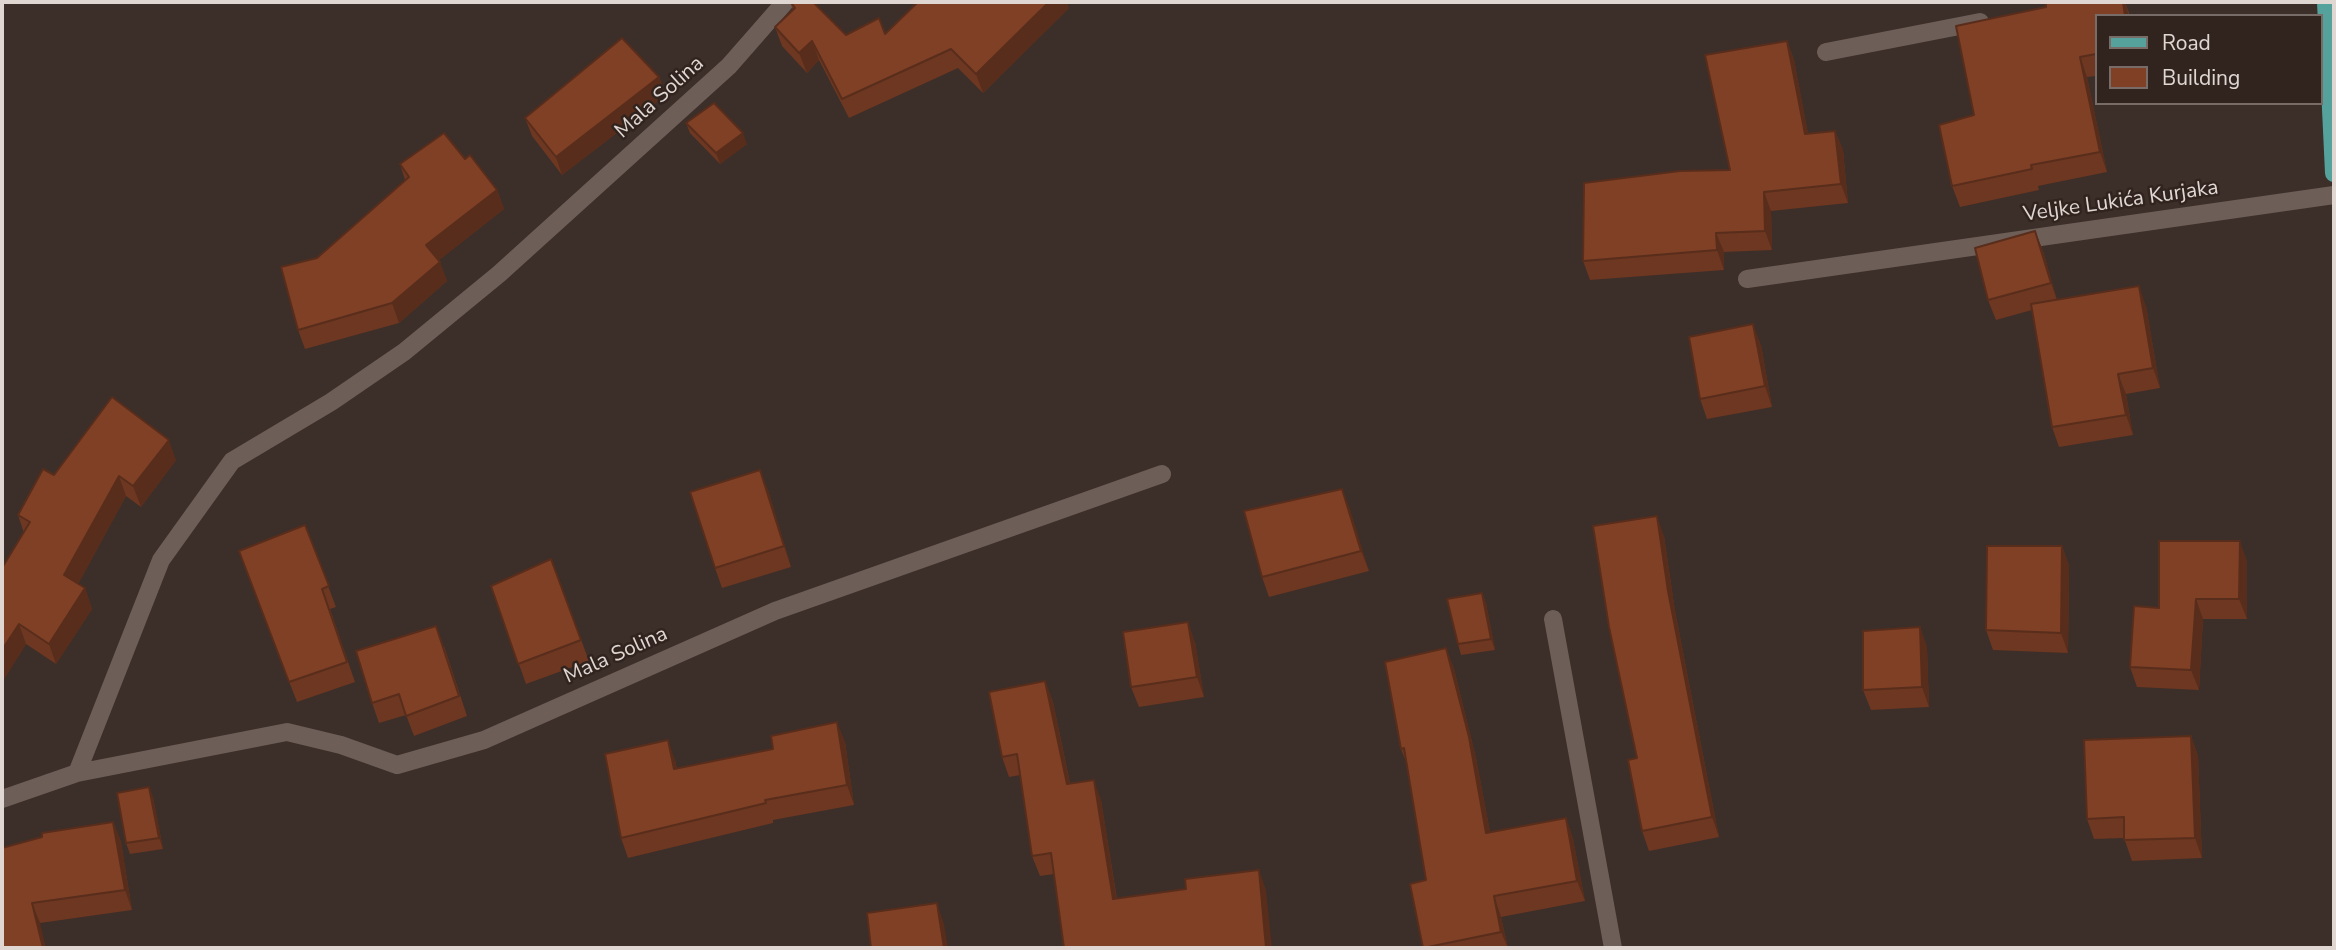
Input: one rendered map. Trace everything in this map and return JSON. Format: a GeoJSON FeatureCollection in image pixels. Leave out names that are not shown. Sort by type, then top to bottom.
{"type":"FeatureCollection","features":[{"type":"Feature","properties":{"kind":"main road"},"geometry":{"type":"LineString","coordinates":[[2329,8],[2334,173]]}},
{"type":"Feature","properties":{"kind":"street","name":"Mala Solina"},"geometry":{"type":"LineString","coordinates":[[76,773],[161,560],[232,461],[331,402],[393,359],[499,274],[729,66],[785,2]]}},
{"type":"Feature","properties":{"kind":"street"},"geometry":{"type":"LineString","coordinates":[[1826,52],[2002,18]]}},
{"type":"Feature","properties":{"kind":"street","name":"Veljke Lukića Kurjaka"},"geometry":{"type":"LineString","coordinates":[[1747,279],[2334,195]]}},
{"type":"Feature","properties":{"kind":"street","name":"Mala Solina"},"geometry":{"type":"LineString","coordinates":[[2,799],[76,773],[287,732],[341,745],[397,765],[484,740],[775,611],[1162,474]]}},
{"type":"Feature","properties":{"kind":"street"},"geometry":{"type":"LineString","coordinates":[[1553,619],[1613,948]]}},
{"type":"Feature","properties":{"kind":"building"},"geometry":{"type":"Polygon","coordinates":[[[791,2],[813,2],[846,35],[879,18],[885,34],[918,2],[1049,2],[976,74],[951,49],[842,99],[812,41],[799,53],[775,27],[795,8],[791,2]]]}},
{"type":"Feature","properties":{"kind":"building"},"geometry":{"type":"Polygon","coordinates":[[[2123,2],[2125,14],[2094,14],[2094,54],[2080,57],[2100,152],[2031,165],[2032,169],[1952,186],[1939,125],[1974,115],[1956,26],[2046,7],[2046,3],[2123,2]]]}},
{"type":"Feature","properties":{"kind":"building"},"geometry":{"type":"Polygon","coordinates":[[[622,38],[659,77],[556,157],[525,118],[622,38]]]}},
{"type":"Feature","properties":{"kind":"building"},"geometry":{"type":"Polygon","coordinates":[[[1787,41],[1805,134],[1835,131],[1841,184],[1764,192],[1765,231],[1716,233],[1717,250],[1583,261],[1584,183],[1680,171],[1730,170],[1705,55],[1787,41]]]}},
{"type":"Feature","properties":{"kind":"building"},"geometry":{"type":"Polygon","coordinates":[[[714,103],[743,133],[716,153],[686,123],[714,103]]]}},
{"type":"Feature","properties":{"kind":"building"},"geometry":{"type":"Polygon","coordinates":[[[444,133],[465,159],[470,155],[497,190],[426,245],[440,262],[392,303],[298,330],[281,267],[317,258],[409,177],[400,164],[444,133]]]}},
{"type":"Feature","properties":{"kind":"building"},"geometry":{"type":"Polygon","coordinates":[[[2035,231],[2051,283],[1988,300],[1975,248],[2035,231]]]}},
{"type":"Feature","properties":{"kind":"building"},"geometry":{"type":"Polygon","coordinates":[[[2139,286],[2153,368],[2118,374],[2126,415],[2052,427],[2031,304],[2139,286]]]}},
{"type":"Feature","properties":{"kind":"building"},"geometry":{"type":"Polygon","coordinates":[[[1753,324],[1765,386],[1700,399],[1689,337],[1753,324]]]}},
{"type":"Feature","properties":{"kind":"building"},"geometry":{"type":"Polygon","coordinates":[[[112,397],[169,440],[133,486],[119,476],[64,575],[85,588],[49,644],[19,624],[2,650],[2,568],[30,522],[18,515],[43,469],[54,475],[112,397]]]}},
{"type":"Feature","properties":{"kind":"building"},"geometry":{"type":"Polygon","coordinates":[[[760,470],[784,546],[715,568],[690,492],[760,470]]]}},
{"type":"Feature","properties":{"kind":"building"},"geometry":{"type":"Polygon","coordinates":[[[1342,489],[1361,551],[1262,577],[1244,511],[1342,489]]]}},
{"type":"Feature","properties":{"kind":"building"},"geometry":{"type":"Polygon","coordinates":[[[1657,516],[1668,591],[1712,817],[1642,831],[1628,760],[1637,758],[1609,627],[1593,526],[1657,516]]]}},
{"type":"Feature","properties":{"kind":"building"},"geometry":{"type":"Polygon","coordinates":[[[305,525],[329,586],[322,589],[347,662],[289,682],[239,551],[305,525]]]}},
{"type":"Feature","properties":{"kind":"building"},"geometry":{"type":"Polygon","coordinates":[[[2159,541],[2240,541],[2239,599],[2196,599],[2191,670],[2130,667],[2134,606],[2159,608],[2159,541]]]}},
{"type":"Feature","properties":{"kind":"building"},"geometry":{"type":"Polygon","coordinates":[[[1987,546],[2062,546],[2061,633],[1986,630],[1987,546]]]}},
{"type":"Feature","properties":{"kind":"building"},"geometry":{"type":"Polygon","coordinates":[[[551,559],[581,640],[518,664],[491,586],[551,559]]]}},
{"type":"Feature","properties":{"kind":"building"},"geometry":{"type":"Polygon","coordinates":[[[1482,593],[1491,639],[1458,644],[1447,599],[1482,593]]]}},
{"type":"Feature","properties":{"kind":"building"},"geometry":{"type":"Polygon","coordinates":[[[1188,622],[1197,677],[1131,687],[1123,632],[1188,622]]]}},
{"type":"Feature","properties":{"kind":"building"},"geometry":{"type":"Polygon","coordinates":[[[436,626],[459,696],[406,716],[399,694],[372,703],[356,651],[436,626]]]}},
{"type":"Feature","properties":{"kind":"building"},"geometry":{"type":"Polygon","coordinates":[[[1920,627],[1922,687],[1863,690],[1863,631],[1920,627]]]}},
{"type":"Feature","properties":{"kind":"building"},"geometry":{"type":"Polygon","coordinates":[[[1446,648],[1469,737],[1486,833],[1566,818],[1577,881],[1494,896],[1501,932],[1423,948],[1410,884],[1426,880],[1404,748],[1401,749],[1385,662],[1446,648]]]}},
{"type":"Feature","properties":{"kind":"building"},"geometry":{"type":"Polygon","coordinates":[[[1045,681],[1067,784],[1094,780],[1113,899],[1186,889],[1185,879],[1259,870],[1266,948],[1064,948],[1051,853],[1032,856],[1017,754],[1002,757],[989,692],[1045,681]]]}},
{"type":"Feature","properties":{"kind":"building"},"geometry":{"type":"Polygon","coordinates":[[[837,722],[847,785],[765,800],[766,803],[621,838],[605,754],[668,740],[674,769],[773,749],[771,736],[837,722]]]}},
{"type":"Feature","properties":{"kind":"building"},"geometry":{"type":"Polygon","coordinates":[[[2191,736],[2195,838],[2124,840],[2124,817],[2087,819],[2084,740],[2191,736]]]}},
{"type":"Feature","properties":{"kind":"building"},"geometry":{"type":"Polygon","coordinates":[[[149,787],[159,838],[126,843],[117,793],[149,787]]]}},
{"type":"Feature","properties":{"kind":"building"},"geometry":{"type":"Polygon","coordinates":[[[113,822],[125,890],[32,903],[43,948],[2,948],[2,848],[42,837],[42,833],[113,822]]]}},
{"type":"Feature","properties":{"kind":"building"},"geometry":{"type":"Polygon","coordinates":[[[937,903],[944,948],[871,948],[867,913],[937,903]]]}}]}
